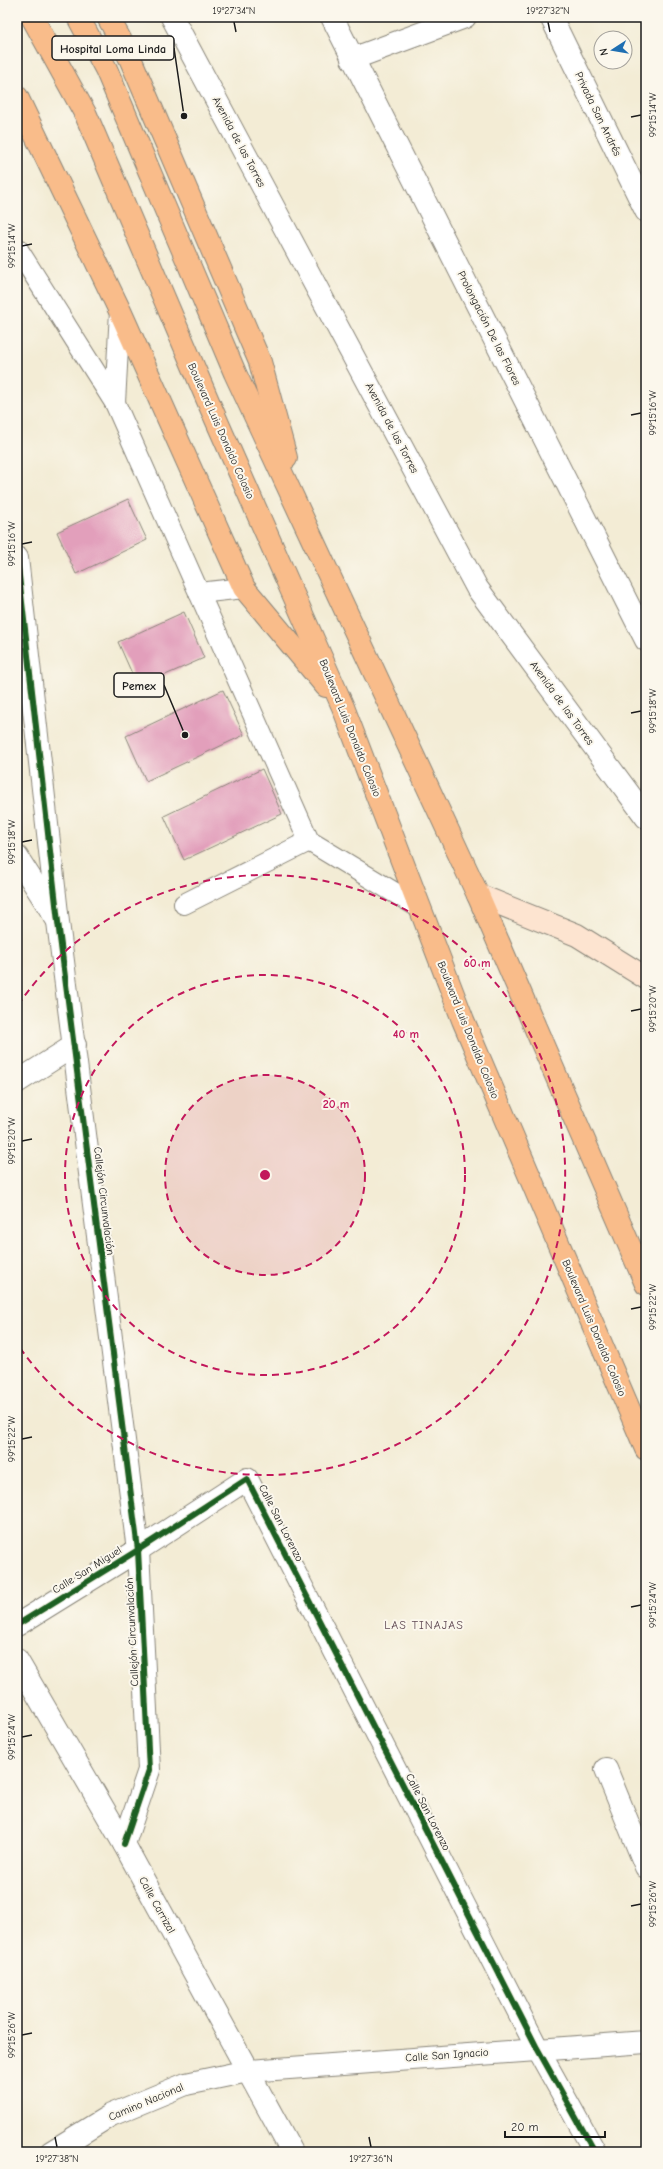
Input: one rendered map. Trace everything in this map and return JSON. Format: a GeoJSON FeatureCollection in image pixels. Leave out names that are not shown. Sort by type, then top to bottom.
{"type":"FeatureCollection","features":[{"type":"Feature","properties":{"kind":"highway","name":"Boulevard Luis Donaldo Colosio"},"geometry":{"type":"LineString","coordinates":[[32,17],[86,115],[210,408],[343,707],[463,1020],[646,1449]]}},
{"type":"Feature","properties":{"kind":"highway"},"geometry":{"type":"LineString","coordinates":[[78,17],[106,69],[235,373],[478,895],[646,1284]]}},
{"type":"Feature","properties":{"kind":"highway"},"geometry":{"type":"LineString","coordinates":[[108,17],[130,58],[260,362],[301,515]]}},
{"type":"Feature","properties":{"kind":"highway"},"geometry":{"type":"LineString","coordinates":[[17,97],[120,311],[244,588],[343,707]]}},
{"type":"Feature","properties":{"kind":"main road"},"geometry":{"type":"LineString","coordinates":[[478,895],[577,935],[646,978]]}},
{"type":"Feature","properties":{"kind":"street","name":"Avenida de las Torres"},"geometry":{"type":"LineString","coordinates":[[172,17],[477,588],[646,817]]}},
{"type":"Feature","properties":{"kind":"street","name":"Prolongación De las Flores"},"geometry":{"type":"LineString","coordinates":[[332,17],[352,60],[646,640]]}},
{"type":"Feature","properties":{"kind":"street"},"geometry":{"type":"LineString","coordinates":[[352,60],[465,17]]}},
{"type":"Feature","properties":{"kind":"street","name":"Privada San Andrés"},"geometry":{"type":"LineString","coordinates":[[551,17],[646,211]]}},
{"type":"Feature","properties":{"kind":"street","name":"Callejón Circunvalación"},"geometry":{"type":"LineString","coordinates":[[17,558],[58,922],[75,1045],[138,1550],[149,1770],[124,1844]]}},
{"type":"Feature","properties":{"kind":"street"},"geometry":{"type":"LineString","coordinates":[[17,856],[58,922]]}},
{"type":"Feature","properties":{"kind":"street"},"geometry":{"type":"LineString","coordinates":[[17,1082],[75,1045]]}},
{"type":"Feature","properties":{"kind":"street","name":"Calle San Miguel"},"geometry":{"type":"LineString","coordinates":[[17,1625],[138,1550],[247,1479]]}},
{"type":"Feature","properties":{"kind":"street","name":"Calle San Lorenzo"},"geometry":{"type":"LineString","coordinates":[[247,1479],[537,2048],[595,2152]]}},
{"type":"Feature","properties":{"kind":"street","name":"Calle Carrizal"},"geometry":{"type":"LineString","coordinates":[[17,1660],[124,1844],[292,2152]]}},
{"type":"Feature","properties":{"kind":"street"},"geometry":{"type":"LineString","coordinates":[[606,1769],[646,1867]]}},
{"type":"Feature","properties":{"kind":"street","name":"Calle San Ignacio"},"geometry":{"type":"LineString","coordinates":[[248,2071],[537,2048],[646,2042]]}},
{"type":"Feature","properties":{"kind":"street","name":"Camino Nacional"},"geometry":{"type":"LineString","coordinates":[[51,2152],[111,2115],[186,2084],[248,2071]]}},
{"type":"Feature","properties":{"kind":"lane"},"geometry":{"type":"LineString","coordinates":[[17,248],[115,402],[309,841],[420,908]]}},
{"type":"Feature","properties":{"kind":"lane"},"geometry":{"type":"LineString","coordinates":[[115,402],[120,311]]}},
{"type":"Feature","properties":{"kind":"lane"},"geometry":{"type":"LineString","coordinates":[[199,593],[244,588]]}},
{"type":"Feature","properties":{"kind":"lane"},"geometry":{"type":"LineString","coordinates":[[184,904],[309,841]]}},
{"type":"Feature","properties":{"kind":"building"},"geometry":{"type":"Polygon","coordinates":[[[128,499],[147,540],[76,574],[57,532],[128,499]]]}},
{"type":"Feature","properties":{"kind":"building"},"geometry":{"type":"Polygon","coordinates":[[[184,612],[204,658],[138,687],[118,642],[184,612]]]}},
{"type":"Feature","properties":{"kind":"building"},"geometry":{"type":"Polygon","coordinates":[[[223,690],[244,735],[146,781],[126,736],[223,690]]]}},
{"type":"Feature","properties":{"kind":"building"},"geometry":{"type":"Polygon","coordinates":[[[262,769],[282,814],[184,860],[164,816],[262,769]]]}},
{"type":"Feature","properties":{"kind":"cycle path"},"geometry":{"type":"LineString","coordinates":[[17,558],[58,922],[138,1550],[149,1770],[124,1844]]}},
{"type":"Feature","properties":{"kind":"cycle path"},"geometry":{"type":"LineString","coordinates":[[17,1625],[138,1550],[247,1479],[537,2048],[595,2152]]}},
{"type":"Feature","properties":{"kind":"place","name":"Hospital Loma Linda"},"geometry":{"type":"Point","coordinates":[184,116]}},
{"type":"Feature","properties":{"kind":"place","name":"Pemex"},"geometry":{"type":"Point","coordinates":[185,735]}},
{"type":"Feature","properties":{"kind":"district","name":"LAS TINAJAS"},"geometry":{"type":"Point","coordinates":[424,1625]}}]}
